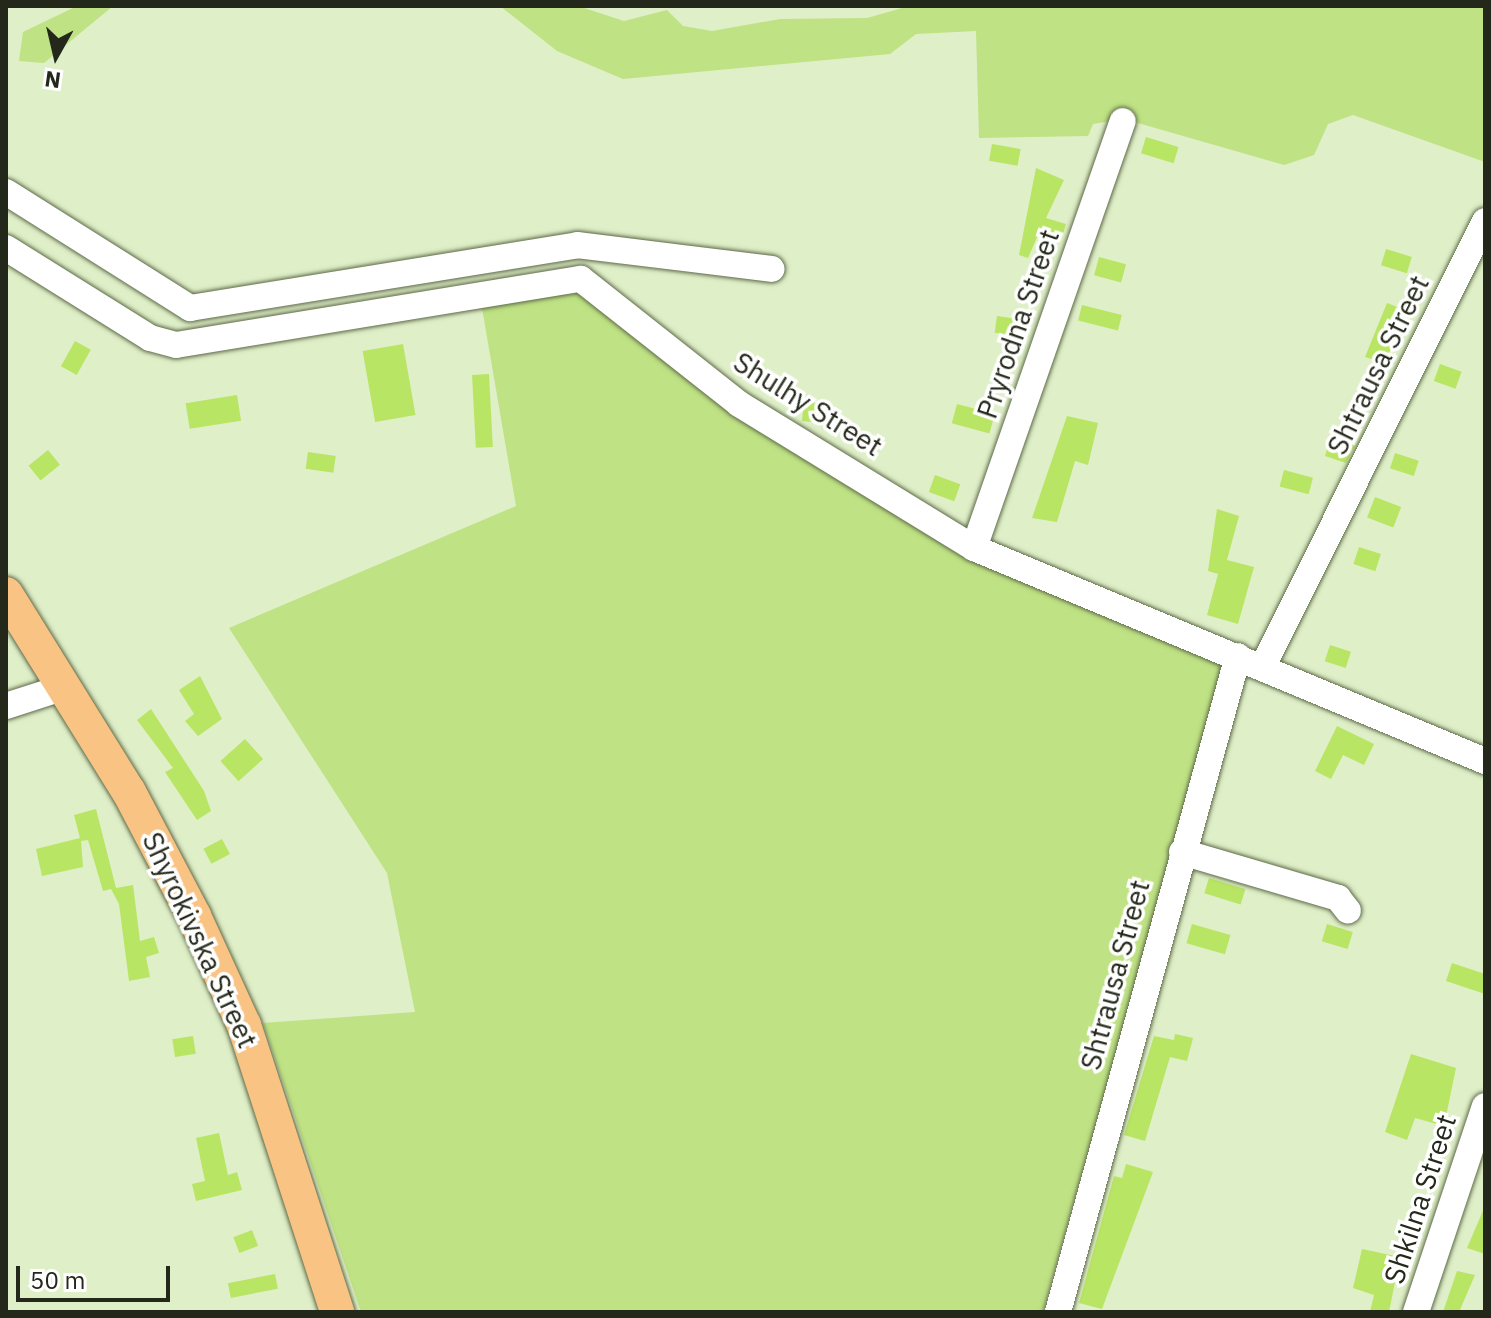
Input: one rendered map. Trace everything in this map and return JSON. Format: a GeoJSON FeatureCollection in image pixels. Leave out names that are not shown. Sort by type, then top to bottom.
{"type":"FeatureCollection","features":[{"type":"Feature","properties":{"kind":"main road","name":"Shyrokivska Street"},"geometry":{"type":"LineString","coordinates":[[6,594],[129,792],[244,1025],[337,1312]]}},
{"type":"Feature","properties":{"kind":"street","name":"Pryrodna Street"},"geometry":{"type":"LineString","coordinates":[[974,548],[1123,121]]}},
{"type":"Feature","properties":{"kind":"street"},"geometry":{"type":"LineString","coordinates":[[6,192],[190,308],[577,245],[772,269]]}},
{"type":"Feature","properties":{"kind":"street","name":"Shtrausa Street"},"geometry":{"type":"LineString","coordinates":[[1263,666],[1485,221]]}},
{"type":"Feature","properties":{"kind":"street","name":"Shulhy Street"},"geometry":{"type":"LineString","coordinates":[[6,248],[150,338],[176,345],[581,279],[739,404],[974,548],[1485,761]]}},
{"type":"Feature","properties":{"kind":"street","name":"Shtrausa Street"},"geometry":{"type":"LineString","coordinates":[[1058,1312],[1238,656]]}},
{"type":"Feature","properties":{"kind":"street"},"geometry":{"type":"LineString","coordinates":[[6,706],[62,688]]}},
{"type":"Feature","properties":{"kind":"street"},"geometry":{"type":"LineString","coordinates":[[1182,852],[1338,898],[1348,911]]}},
{"type":"Feature","properties":{"kind":"street","name":"Shkilna Street"},"geometry":{"type":"LineString","coordinates":[[1416,1312],[1485,1106]]}},
{"type":"Feature","properties":{"kind":"green space"},"geometry":{"type":"Polygon","coordinates":[[[77,6],[113,6],[44,63],[19,61],[23,32],[77,6]]]}},
{"type":"Feature","properties":{"kind":"green space"},"geometry":{"type":"Polygon","coordinates":[[[500,6],[578,6],[624,21],[667,10],[683,26],[712,31],[780,19],[867,18],[909,6],[1485,6],[1485,162],[1353,115],[1328,124],[1314,155],[1284,165],[1124,119],[1093,124],[1088,136],[979,138],[976,31],[916,34],[890,54],[623,79],[557,51],[500,6]]]}},
{"type":"Feature","properties":{"kind":"green space"},"geometry":{"type":"Polygon","coordinates":[[[580,290],[737,414],[1226,661],[1043,1312],[361,1312],[263,1023],[415,1012],[387,873],[229,628],[516,506],[482,308],[580,290]]]}},
{"type":"Feature","properties":{"kind":"building"},"geometry":{"type":"Polygon","coordinates":[[[1146,137],[1179,147],[1174,163],[1141,153],[1146,137]]]}},
{"type":"Feature","properties":{"kind":"building"},"geometry":{"type":"Polygon","coordinates":[[[992,144],[1021,149],[1018,166],[989,161],[992,144]]]}},
{"type":"Feature","properties":{"kind":"building"},"geometry":{"type":"Polygon","coordinates":[[[1036,168],[1064,180],[1046,218],[1066,224],[1061,241],[1038,235],[1028,258],[1019,255],[1036,168]]]}},
{"type":"Feature","properties":{"kind":"building"},"geometry":{"type":"Polygon","coordinates":[[[1386,249],[1412,257],[1407,273],[1381,265],[1386,249]]]}},
{"type":"Feature","properties":{"kind":"building"},"geometry":{"type":"Polygon","coordinates":[[[1099,257],[1126,264],[1121,283],[1094,275],[1099,257]]]}},
{"type":"Feature","properties":{"kind":"building"},"geometry":{"type":"Polygon","coordinates":[[[1387,303],[1405,310],[1387,364],[1365,357],[1387,303]]]}},
{"type":"Feature","properties":{"kind":"building"},"geometry":{"type":"Polygon","coordinates":[[[1082,305],[1122,315],[1118,330],[1078,321],[1082,305]]]}},
{"type":"Feature","properties":{"kind":"building"},"geometry":{"type":"Polygon","coordinates":[[[997,316],[1031,321],[1028,338],[995,333],[997,316]]]}},
{"type":"Feature","properties":{"kind":"building"},"geometry":{"type":"Polygon","coordinates":[[[75,341],[91,350],[77,375],[61,366],[75,341]]]}},
{"type":"Feature","properties":{"kind":"building"},"geometry":{"type":"Polygon","coordinates":[[[403,344],[416,415],[375,422],[363,351],[403,344]]]}},
{"type":"Feature","properties":{"kind":"building"},"geometry":{"type":"Polygon","coordinates":[[[1440,364],[1462,372],[1455,389],[1434,381],[1440,364]]]}},
{"type":"Feature","properties":{"kind":"building"},"geometry":{"type":"Polygon","coordinates":[[[489,374],[493,447],[476,448],[472,375],[489,374]]]}},
{"type":"Feature","properties":{"kind":"building"},"geometry":{"type":"Polygon","coordinates":[[[237,395],[241,421],[190,429],[186,403],[237,395]]]}},
{"type":"Feature","properties":{"kind":"building"},"geometry":{"type":"Polygon","coordinates":[[[804,402],[822,404],[820,423],[802,421],[804,402]]]}},
{"type":"Feature","properties":{"kind":"building"},"geometry":{"type":"Polygon","coordinates":[[[957,404],[995,414],[989,433],[952,423],[957,404]]]}},
{"type":"Feature","properties":{"kind":"building"},"geometry":{"type":"Polygon","coordinates":[[[1067,416],[1098,423],[1088,465],[1075,461],[1057,522],[1032,518],[1067,416]]]}},
{"type":"Feature","properties":{"kind":"building"},"geometry":{"type":"Polygon","coordinates":[[[1330,439],[1355,446],[1346,463],[1325,456],[1330,439]]]}},
{"type":"Feature","properties":{"kind":"building"},"geometry":{"type":"Polygon","coordinates":[[[48,450],[60,465],[41,480],[29,466],[48,450]]]}},
{"type":"Feature","properties":{"kind":"building"},"geometry":{"type":"Polygon","coordinates":[[[308,452],[336,456],[333,473],[306,469],[308,452]]]}},
{"type":"Feature","properties":{"kind":"building"},"geometry":{"type":"Polygon","coordinates":[[[1395,453],[1419,461],[1414,476],[1390,468],[1395,453]]]}},
{"type":"Feature","properties":{"kind":"building"},"geometry":{"type":"Polygon","coordinates":[[[1284,470],[1313,478],[1309,494],[1280,486],[1284,470]]]}},
{"type":"Feature","properties":{"kind":"building"},"geometry":{"type":"Polygon","coordinates":[[[935,475],[960,484],[954,501],[929,492],[935,475]]]}},
{"type":"Feature","properties":{"kind":"building"},"geometry":{"type":"Polygon","coordinates":[[[1375,497],[1401,507],[1393,528],[1367,518],[1375,497]]]}},
{"type":"Feature","properties":{"kind":"building"},"geometry":{"type":"Polygon","coordinates":[[[1217,509],[1239,516],[1227,560],[1254,567],[1238,624],[1207,615],[1218,574],[1208,571],[1217,509]]]}},
{"type":"Feature","properties":{"kind":"building"},"geometry":{"type":"Polygon","coordinates":[[[1359,547],[1381,554],[1375,571],[1353,564],[1359,547]]]}},
{"type":"Feature","properties":{"kind":"building"},"geometry":{"type":"Polygon","coordinates":[[[1330,645],[1351,652],[1346,668],[1325,661],[1330,645]]]}},
{"type":"Feature","properties":{"kind":"building"},"geometry":{"type":"Polygon","coordinates":[[[200,676],[222,719],[198,736],[185,721],[194,714],[179,690],[200,676]]]}},
{"type":"Feature","properties":{"kind":"building"},"geometry":{"type":"Polygon","coordinates":[[[151,709],[204,791],[211,811],[197,820],[165,772],[173,768],[137,720],[151,709]]]}},
{"type":"Feature","properties":{"kind":"building"},"geometry":{"type":"Polygon","coordinates":[[[1337,726],[1374,744],[1364,765],[1343,755],[1331,779],[1315,771],[1337,726]]]}},
{"type":"Feature","properties":{"kind":"building"},"geometry":{"type":"Polygon","coordinates":[[[245,739],[263,759],[239,781],[220,761],[245,739]]]}},
{"type":"Feature","properties":{"kind":"building"},"geometry":{"type":"Polygon","coordinates":[[[96,809],[116,888],[133,885],[140,941],[154,937],[159,953],[146,957],[150,977],[129,981],[119,904],[111,889],[103,891],[88,840],[81,841],[83,867],[42,876],[36,849],[80,838],[74,815],[96,809]]]}},
{"type":"Feature","properties":{"kind":"building"},"geometry":{"type":"Polygon","coordinates":[[[222,839],[230,854],[211,864],[203,849],[222,839]]]}},
{"type":"Feature","properties":{"kind":"building"},"geometry":{"type":"Polygon","coordinates":[[[1209,878],[1245,889],[1241,904],[1204,893],[1209,878]]]}},
{"type":"Feature","properties":{"kind":"building"},"geometry":{"type":"Polygon","coordinates":[[[1192,924],[1230,935],[1225,954],[1186,943],[1192,924]]]}},
{"type":"Feature","properties":{"kind":"building"},"geometry":{"type":"Polygon","coordinates":[[[1327,924],[1353,932],[1348,949],[1322,941],[1327,924]]]}},
{"type":"Feature","properties":{"kind":"building"},"geometry":{"type":"Polygon","coordinates":[[[1452,963],[1485,974],[1485,994],[1446,981],[1452,963]]]}},
{"type":"Feature","properties":{"kind":"building"},"geometry":{"type":"Polygon","coordinates":[[[1175,1034],[1193,1038],[1187,1061],[1170,1057],[1145,1141],[1124,1135],[1154,1036],[1174,1040],[1175,1034]]]}},
{"type":"Feature","properties":{"kind":"building"},"geometry":{"type":"Polygon","coordinates":[[[193,1036],[196,1054],[175,1057],[172,1039],[193,1036]]]}},
{"type":"Feature","properties":{"kind":"building"},"geometry":{"type":"Polygon","coordinates":[[[1411,1054],[1456,1068],[1444,1126],[1415,1118],[1407,1140],[1385,1132],[1411,1054]]]}},
{"type":"Feature","properties":{"kind":"building"},"geometry":{"type":"Polygon","coordinates":[[[219,1133],[228,1175],[237,1172],[242,1190],[196,1201],[192,1184],[205,1181],[196,1138],[219,1133]]]}},
{"type":"Feature","properties":{"kind":"building"},"geometry":{"type":"Polygon","coordinates":[[[1126,1164],[1153,1172],[1102,1309],[1079,1303],[1114,1176],[1122,1178],[1126,1164]]]}},
{"type":"Feature","properties":{"kind":"building"},"geometry":{"type":"Polygon","coordinates":[[[1485,1206],[1485,1254],[1467,1248],[1485,1206]]]}},
{"type":"Feature","properties":{"kind":"building"},"geometry":{"type":"Polygon","coordinates":[[[252,1230],[258,1246],[239,1253],[233,1237],[252,1230]]]}},
{"type":"Feature","properties":{"kind":"building"},"geometry":{"type":"Polygon","coordinates":[[[1362,1249],[1400,1257],[1389,1312],[1370,1312],[1374,1295],[1353,1288],[1362,1249]]]}},
{"type":"Feature","properties":{"kind":"building"},"geometry":{"type":"Polygon","coordinates":[[[1457,1271],[1475,1275],[1459,1312],[1443,1312],[1457,1271]]]}},
{"type":"Feature","properties":{"kind":"building"},"geometry":{"type":"Polygon","coordinates":[[[275,1274],[278,1289],[231,1298],[228,1283],[275,1274]]]}}]}
